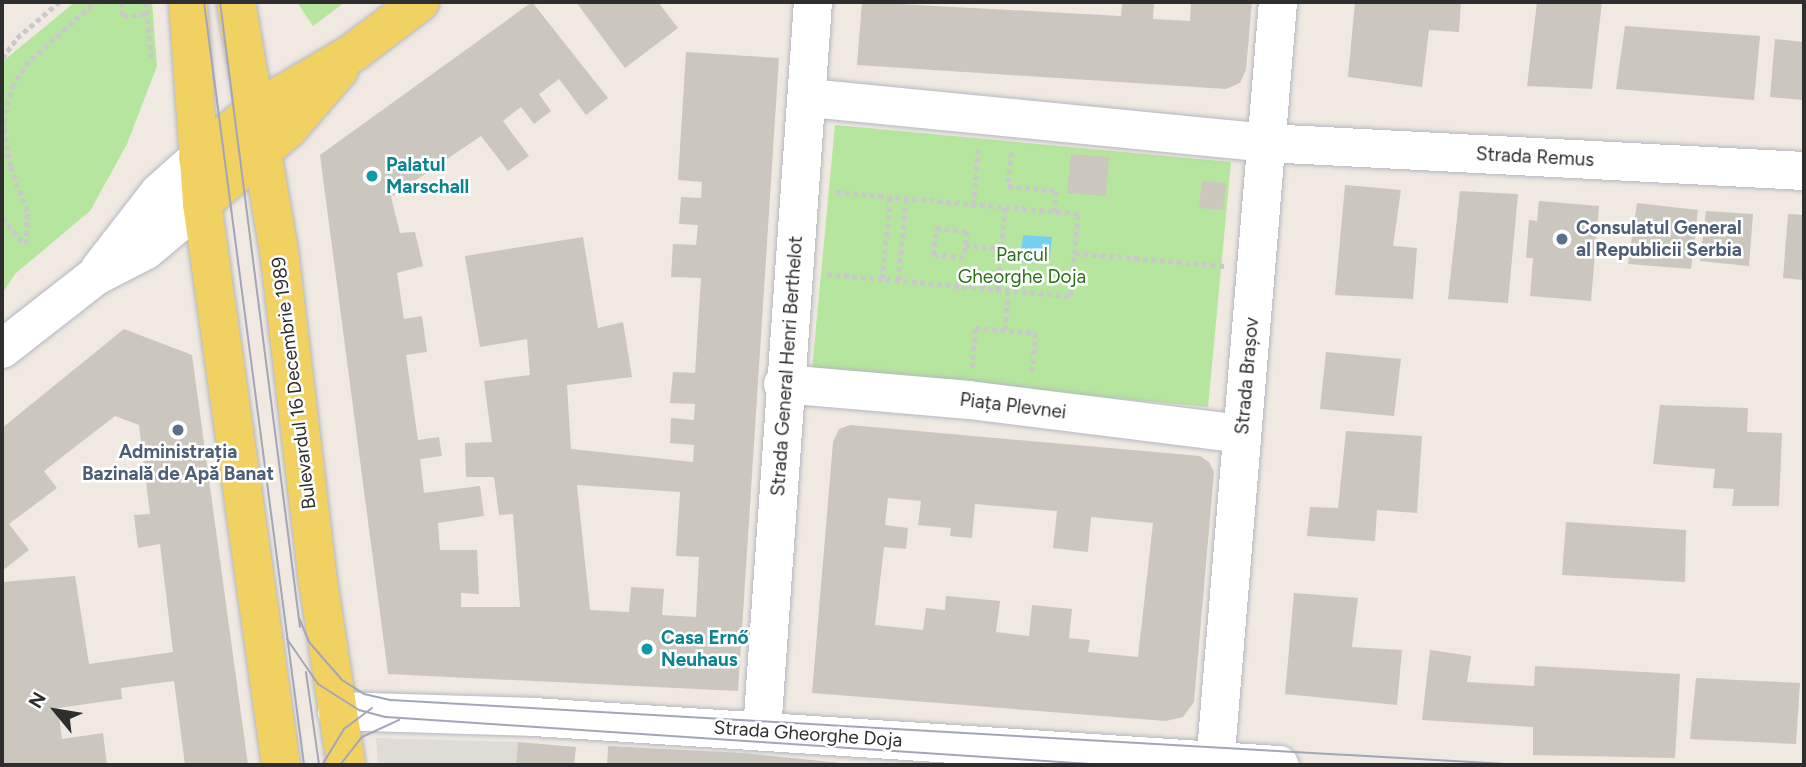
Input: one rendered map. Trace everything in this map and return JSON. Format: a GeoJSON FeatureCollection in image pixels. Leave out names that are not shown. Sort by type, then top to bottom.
{"type":"FeatureCollection","features":[{"type":"Feature","properties":{"kind":"main road"},"geometry":{"type":"LineString","coordinates":[[188,2],[202,203],[281,765]]}},
{"type":"Feature","properties":{"kind":"main road","name":"Bulevardul 16 Decembrie 1989"},"geometry":{"type":"LineString","coordinates":[[236,2],[279,250],[346,765]]}},
{"type":"Feature","properties":{"kind":"main road"},"geometry":{"type":"LineString","coordinates":[[198,158],[254,111],[354,52],[420,2]]}},
{"type":"Feature","properties":{"kind":"main road"},"geometry":{"type":"LineString","coordinates":[[202,203],[261,154],[354,52]]}},
{"type":"Feature","properties":{"kind":"street","name":"Strada General Henri Berthelot"},"geometry":{"type":"LineString","coordinates":[[762,731],[783,384],[809,98],[813,2]]}},
{"type":"Feature","properties":{"kind":"street","name":"Strada Brașov"},"geometry":{"type":"LineString","coordinates":[[1215,759],[1278,2]]}},
{"type":"Feature","properties":{"kind":"street"},"geometry":{"type":"LineString","coordinates":[[809,98],[1266,143]]}},
{"type":"Feature","properties":{"kind":"street","name":"Strada Remus"},"geometry":{"type":"LineString","coordinates":[[1266,143],[1804,171]]}},
{"type":"Feature","properties":{"kind":"street"},"geometry":{"type":"LineString","coordinates":[[94,277],[159,193],[198,158]]}},
{"type":"Feature","properties":{"kind":"street"},"geometry":{"type":"LineString","coordinates":[[2,349],[94,277],[146,250],[202,203]]}},
{"type":"Feature","properties":{"kind":"street","name":"Piața Plevnei"},"geometry":{"type":"LineString","coordinates":[[783,384],[969,400],[1242,434]]}},
{"type":"Feature","properties":{"kind":"street","name":"Strada Gheorghe Doja"},"geometry":{"type":"LineString","coordinates":[[337,711],[762,731],[1279,765]]}},
{"type":"Feature","properties":{"kind":"path"},"geometry":{"type":"LineString","coordinates":[[2,58],[17,38],[59,2]]}},
{"type":"Feature","properties":{"kind":"path"},"geometry":{"type":"LineString","coordinates":[[2,218],[26,244],[27,211],[10,166],[3,121],[12,87],[25,65],[95,2]]}},
{"type":"Feature","properties":{"kind":"path"},"geometry":{"type":"LineString","coordinates":[[122,2],[123,16],[147,14]]}},
{"type":"Feature","properties":{"kind":"path"},"geometry":{"type":"LineString","coordinates":[[145,2],[152,62]]}},
{"type":"Feature","properties":{"kind":"path"},"geometry":{"type":"LineString","coordinates":[[972,205],[998,116]]}},
{"type":"Feature","properties":{"kind":"path"},"geometry":{"type":"LineString","coordinates":[[998,116],[1009,186],[1056,191],[1055,212]]}},
{"type":"Feature","properties":{"kind":"path"},"geometry":{"type":"LineString","coordinates":[[793,271],[1070,296],[1075,253],[1078,214],[801,189]]}},
{"type":"Feature","properties":{"kind":"path"},"geometry":{"type":"LineString","coordinates":[[882,279],[890,197]]}},
{"type":"Feature","properties":{"kind":"path"},"geometry":{"type":"LineString","coordinates":[[898,280],[906,199]]}},
{"type":"Feature","properties":{"kind":"path"},"geometry":{"type":"LineString","coordinates":[[997,289],[1004,207]]}},
{"type":"Feature","properties":{"kind":"path"},"geometry":{"type":"LineString","coordinates":[[936,228],[967,230],[965,245],[964,258],[933,255],[936,228]]}},
{"type":"Feature","properties":{"kind":"path"},"geometry":{"type":"LineString","coordinates":[[965,245],[1001,248]]}},
{"type":"Feature","properties":{"kind":"path"},"geometry":{"type":"LineString","coordinates":[[1075,253],[1256,269]]}},
{"type":"Feature","properties":{"kind":"path"},"geometry":{"type":"LineString","coordinates":[[1005,330],[1008,290]]}},
{"type":"Feature","properties":{"kind":"path"},"geometry":{"type":"LineString","coordinates":[[975,328],[1036,333]]}},
{"type":"Feature","properties":{"kind":"green space"},"geometry":{"type":"Polygon","coordinates":[[[75,2],[152,2],[157,66],[127,144],[90,211],[15,274],[2,294],[2,62],[75,2]]]}},
{"type":"Feature","properties":{"kind":"green space"},"geometry":{"type":"Polygon","coordinates":[[[297,2],[345,2],[313,26],[297,2]]]}},
{"type":"Feature","properties":{"kind":"green space","name":"Parcul Gheorghe Doja"},"geometry":{"type":"Polygon","coordinates":[[[835,125],[1231,162],[1208,407],[812,370],[835,125]]]}},
{"type":"Feature","properties":{"kind":"shaded area"},"geometry":{"type":"Polygon","coordinates":[[[376,738],[518,742],[516,765],[378,765],[376,738]]]}},
{"type":"Feature","properties":{"kind":"water"},"geometry":{"type":"Polygon","coordinates":[[[1023,235],[1052,237],[1049,264],[1020,262],[1023,235]]]}},
{"type":"Feature","properties":{"kind":"building"},"geometry":{"type":"Polygon","coordinates":[[[532,2],[608,98],[586,115],[559,79],[539,94],[551,111],[534,124],[521,107],[503,121],[529,156],[508,171],[481,136],[391,197],[400,233],[415,232],[423,266],[397,273],[404,319],[422,316],[427,352],[406,355],[418,440],[439,437],[442,456],[420,459],[424,493],[480,486],[484,516],[438,523],[440,550],[477,550],[479,594],[461,593],[461,607],[520,607],[513,514],[499,515],[494,477],[466,477],[465,443],[492,442],[484,381],[530,375],[527,339],[480,347],[465,256],[583,237],[598,328],[623,322],[632,377],[567,385],[571,449],[693,462],[694,445],[670,443],[671,418],[694,420],[695,404],[670,403],[673,372],[695,373],[701,278],[671,277],[673,244],[696,245],[698,225],[679,224],[681,197],[701,198],[702,182],[678,180],[686,52],[779,58],[738,691],[388,674],[320,155],[532,2]],[[577,485],[590,610],[629,612],[631,587],[664,589],[662,615],[696,617],[699,557],[676,556],[680,492],[577,485]]]}},
{"type":"Feature","properties":{"kind":"building"},"geometry":{"type":"Polygon","coordinates":[[[576,2],[658,2],[678,28],[625,68],[576,2]]]}},
{"type":"Feature","properties":{"kind":"building"},"geometry":{"type":"Polygon","coordinates":[[[862,2],[1121,16],[1122,2],[1154,2],[1153,19],[1190,21],[1191,2],[1252,2],[1246,70],[1240,83],[1226,89],[857,65],[862,2]]]}},
{"type":"Feature","properties":{"kind":"building"},"geometry":{"type":"Polygon","coordinates":[[[1355,2],[1461,2],[1459,32],[1429,30],[1422,87],[1348,77],[1355,2]]]}},
{"type":"Feature","properties":{"kind":"building"},"geometry":{"type":"Polygon","coordinates":[[[1537,2],[1602,2],[1592,89],[1527,86],[1537,2]]]}},
{"type":"Feature","properties":{"kind":"building"},"geometry":{"type":"Polygon","coordinates":[[[1625,26],[1760,36],[1754,100],[1616,89],[1625,26]]]}},
{"type":"Feature","properties":{"kind":"building"},"geometry":{"type":"Polygon","coordinates":[[[1775,39],[1804,42],[1804,100],[1770,97],[1775,39]]]}},
{"type":"Feature","properties":{"kind":"building"},"geometry":{"type":"Polygon","coordinates":[[[1071,154],[1109,157],[1106,196],[1067,193],[1071,154]]]}},
{"type":"Feature","properties":{"kind":"building"},"geometry":{"type":"Polygon","coordinates":[[[1202,181],[1226,183],[1223,210],[1199,208],[1202,181]]]}},
{"type":"Feature","properties":{"kind":"building"},"geometry":{"type":"Polygon","coordinates":[[[1345,185],[1401,190],[1393,246],[1417,248],[1413,299],[1335,295],[1345,185]]]}},
{"type":"Feature","properties":{"kind":"building"},"geometry":{"type":"Polygon","coordinates":[[[1460,191],[1518,194],[1508,303],[1448,299],[1460,191]]]}},
{"type":"Feature","properties":{"kind":"building","name":"Consulatul General al Republicii Serbia"},"geometry":{"type":"Polygon","coordinates":[[[1539,201],[1599,206],[1591,301],[1530,296],[1533,258],[1526,258],[1529,220],[1537,221],[1539,201]]]}},
{"type":"Feature","properties":{"kind":"building"},"geometry":{"type":"Polygon","coordinates":[[[1637,203],[1698,210],[1691,269],[1628,264],[1637,203]]]}},
{"type":"Feature","properties":{"kind":"building"},"geometry":{"type":"Polygon","coordinates":[[[1706,211],[1753,214],[1749,266],[1700,261],[1706,211]]]}},
{"type":"Feature","properties":{"kind":"building"},"geometry":{"type":"Polygon","coordinates":[[[1788,214],[1804,215],[1804,280],[1783,278],[1788,214]]]}},
{"type":"Feature","properties":{"kind":"building"},"geometry":{"type":"Polygon","coordinates":[[[124,329],[192,355],[248,765],[185,765],[174,681],[121,688],[122,699],[58,708],[62,739],[103,733],[107,765],[2,765],[2,582],[75,576],[89,664],[173,652],[160,544],[138,548],[134,515],[150,514],[139,425],[115,416],[44,471],[57,488],[9,524],[29,550],[2,571],[2,428],[124,329]]]}},
{"type":"Feature","properties":{"kind":"building"},"geometry":{"type":"Polygon","coordinates":[[[1326,352],[1401,359],[1394,416],[1320,409],[1326,352]]]}},
{"type":"Feature","properties":{"kind":"building"},"geometry":{"type":"Polygon","coordinates":[[[1660,405],[1748,408],[1747,432],[1782,433],[1779,506],[1732,506],[1734,489],[1713,488],[1715,469],[1653,464],[1660,405]]]}},
{"type":"Feature","properties":{"kind":"building"},"geometry":{"type":"Polygon","coordinates":[[[850,425],[1200,456],[1209,462],[1214,472],[1194,702],[1183,717],[1166,721],[812,693],[833,442],[839,429],[850,425]],[[888,498],[885,525],[908,528],[906,549],[884,547],[875,625],[923,630],[926,608],[945,610],[946,596],[1000,601],[996,632],[1029,636],[1032,605],[1072,609],[1069,638],[1090,640],[1088,652],[1138,657],[1153,523],[1091,517],[1088,552],[1053,548],[1057,511],[975,504],[972,538],[950,536],[951,528],[918,525],[921,501],[888,498]]]}},
{"type":"Feature","properties":{"kind":"building"},"geometry":{"type":"Polygon","coordinates":[[[1346,431],[1422,436],[1417,513],[1377,510],[1375,541],[1307,536],[1310,507],[1338,508],[1346,431]]]}},
{"type":"Feature","properties":{"kind":"building"},"geometry":{"type":"Polygon","coordinates":[[[1566,522],[1686,530],[1685,582],[1562,575],[1566,522]]]}},
{"type":"Feature","properties":{"kind":"building"},"geometry":{"type":"Polygon","coordinates":[[[1294,593],[1358,598],[1352,647],[1402,650],[1397,705],[1285,694],[1294,593]]]}},
{"type":"Feature","properties":{"kind":"building"},"geometry":{"type":"Polygon","coordinates":[[[1430,650],[1471,656],[1467,682],[1534,686],[1535,666],[1680,674],[1675,758],[1533,755],[1533,727],[1422,720],[1430,650]]]}},
{"type":"Feature","properties":{"kind":"building"},"geometry":{"type":"Polygon","coordinates":[[[1696,678],[1800,683],[1796,744],[1690,739],[1696,678]]]}},
{"type":"Feature","properties":{"kind":"building"},"geometry":{"type":"Polygon","coordinates":[[[518,742],[576,747],[574,765],[516,765],[518,742]]]}},
{"type":"Feature","properties":{"kind":"building"},"geometry":{"type":"Polygon","coordinates":[[[608,746],[743,753],[861,765],[607,765],[608,746]]]}},
{"type":"Feature","properties":{"kind":"tram line"},"geometry":{"type":"LineString","coordinates":[[204,2],[304,765]]}},
{"type":"Feature","properties":{"kind":"tram line"},"geometry":{"type":"LineString","coordinates":[[220,2],[300,627]]}},
{"type":"Feature","properties":{"kind":"tram line"},"geometry":{"type":"LineString","coordinates":[[299,618],[309,642],[342,680],[364,694],[391,700],[1523,765]]}},
{"type":"Feature","properties":{"kind":"tram line"},"geometry":{"type":"LineString","coordinates":[[287,639],[318,684],[359,710],[386,717],[1105,765]]}},
{"type":"Feature","properties":{"kind":"tram line"},"geometry":{"type":"LineString","coordinates":[[306,672],[319,765]]}},
{"type":"Feature","properties":{"kind":"tram line"},"geometry":{"type":"LineString","coordinates":[[322,765],[344,729],[372,708]]}},
{"type":"Feature","properties":{"kind":"tram line"},"geometry":{"type":"LineString","coordinates":[[340,765],[362,737],[399,720]]}},
{"type":"Feature","properties":{"kind":"place","name":"Palatul Marschall"},"geometry":{"type":"Point","coordinates":[372,176]}},
{"type":"Feature","properties":{"kind":"place","name":"Consulatul General al Republicii Serbia"},"geometry":{"type":"Point","coordinates":[1562,239]}},
{"type":"Feature","properties":{"kind":"place","name":"Administrația Bazinală de Apă Banat"},"geometry":{"type":"Point","coordinates":[178,430]}},
{"type":"Feature","properties":{"kind":"place","name":"Casa Ernő Neuhaus"},"geometry":{"type":"Point","coordinates":[647,649]}}]}
